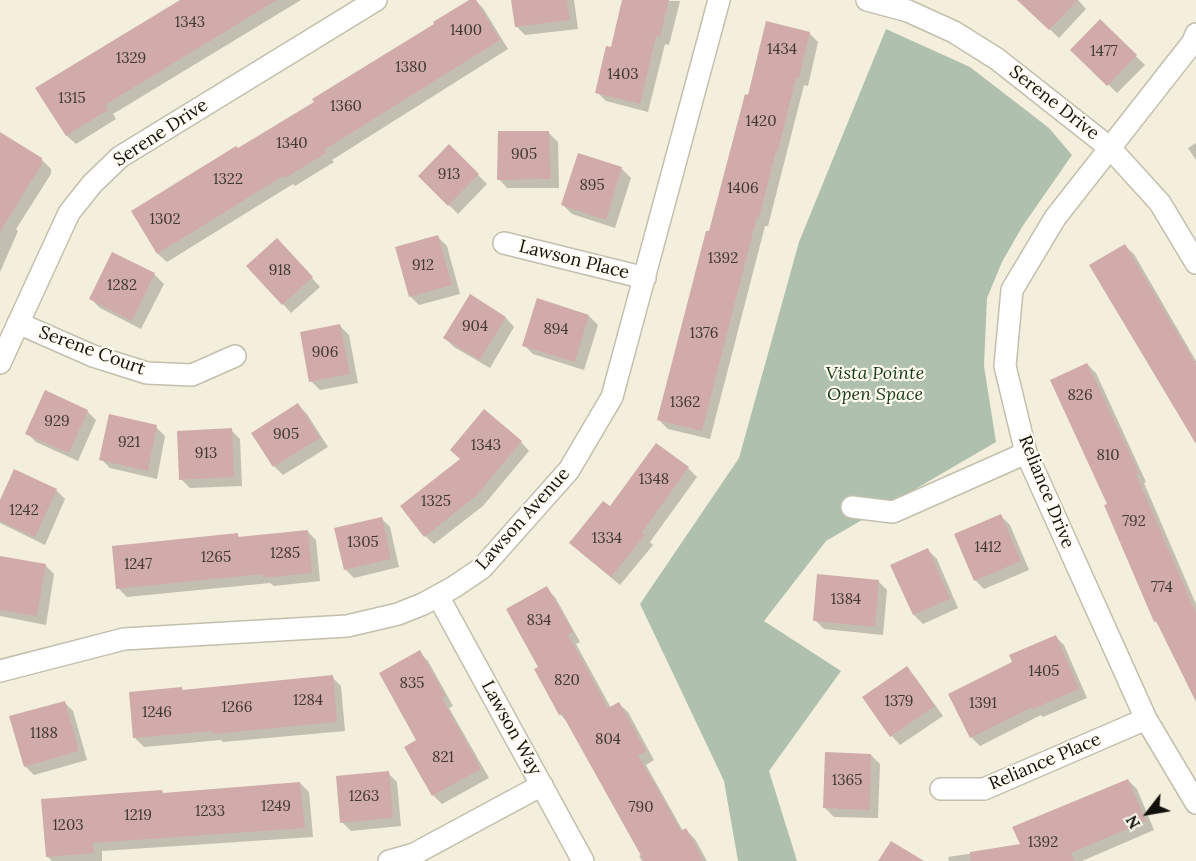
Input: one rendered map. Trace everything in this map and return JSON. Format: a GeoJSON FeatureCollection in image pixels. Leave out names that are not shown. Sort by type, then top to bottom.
{"type":"FeatureCollection","features":[{"type":"Feature","properties":{"kind":"street","name":"Serene Drive"},"geometry":{"type":"LineString","coordinates":[[0,363],[69,213],[92,184],[120,157],[376,0]]}},
{"type":"Feature","properties":{"kind":"street","name":"Lawson Avenue"},"geometry":{"type":"LineString","coordinates":[[0,671],[123,639],[347,626],[398,614],[438,596],[482,568],[569,470],[612,397],[719,0]]}},
{"type":"Feature","properties":{"kind":"street","name":"Serene Drive"},"geometry":{"type":"LineString","coordinates":[[867,0],[908,11],[954,32],[997,59],[1110,148],[1160,203],[1196,263]]}},
{"type":"Feature","properties":{"kind":"street","name":"Reliance Drive"},"geometry":{"type":"LineString","coordinates":[[1196,34],[1193,42],[1055,218],[1012,291],[1005,366],[1026,453],[1146,719],[1196,803]]}},
{"type":"Feature","properties":{"kind":"street","name":"Lawson Place"},"geometry":{"type":"LineString","coordinates":[[504,243],[645,278]]}},
{"type":"Feature","properties":{"kind":"street","name":"Serene Court"},"geometry":{"type":"LineString","coordinates":[[18,323],[93,356],[147,373],[192,375],[235,356]]}},
{"type":"Feature","properties":{"kind":"street"},"geometry":{"type":"LineString","coordinates":[[852,507],[893,512],[1026,453]]}},
{"type":"Feature","properties":{"kind":"street","name":"Lawson Way"},"geometry":{"type":"LineString","coordinates":[[438,596],[583,861]]}},
{"type":"Feature","properties":{"kind":"street","name":"Reliance Place"},"geometry":{"type":"LineString","coordinates":[[941,789],[984,789],[1146,719]]}},
{"type":"Feature","properties":{"kind":"street"},"geometry":{"type":"LineString","coordinates":[[389,861],[414,854],[542,785]]}},
{"type":"Feature","properties":{"kind":"green space","name":"Vista Pointe Open Space"},"geometry":{"type":"Polygon","coordinates":[[[886,29],[970,67],[1049,128],[1072,155],[1022,227],[1002,262],[987,298],[984,366],[996,442],[826,541],[764,621],[841,671],[769,771],[797,861],[738,861],[724,781],[640,604],[739,458],[799,242],[886,29]]]}},
{"type":"Feature","properties":{"kind":"building"},"geometry":{"type":"Polygon","coordinates":[[[180,0],[277,0],[105,105],[108,110],[66,136],[35,88],[180,0]]]}},
{"type":"Feature","properties":{"kind":"building"},"geometry":{"type":"Polygon","coordinates":[[[469,0],[476,0],[500,40],[324,150],[326,153],[285,178],[283,176],[157,254],[131,211],[236,146],[238,148],[314,102],[312,99],[469,0]]]}},
{"type":"Feature","properties":{"kind":"building"},"geometry":{"type":"Polygon","coordinates":[[[511,0],[567,0],[570,20],[515,27],[511,0]]]}},
{"type":"Feature","properties":{"kind":"building"},"geometry":{"type":"Polygon","coordinates":[[[622,0],[669,0],[660,37],[656,36],[640,104],[595,93],[606,46],[611,47],[622,0]]]}},
{"type":"Feature","properties":{"kind":"building"},"geometry":{"type":"Polygon","coordinates":[[[1017,0],[1078,0],[1049,30],[1017,0]]]}},
{"type":"Feature","properties":{"kind":"building"},"geometry":{"type":"Polygon","coordinates":[[[1100,19],[1137,55],[1107,86],[1070,50],[1100,19]]]}},
{"type":"Feature","properties":{"kind":"building"},"geometry":{"type":"Polygon","coordinates":[[[766,21],[810,32],[759,218],[757,217],[702,431],[657,420],[706,231],[709,231],[745,94],[748,95],[766,21]]]}},
{"type":"Feature","properties":{"kind":"building"},"geometry":{"type":"Polygon","coordinates":[[[498,131],[549,131],[551,179],[497,180],[498,131]]]}},
{"type":"Feature","properties":{"kind":"building"},"geometry":{"type":"Polygon","coordinates":[[[0,132],[42,158],[42,164],[0,232],[0,132]]]}},
{"type":"Feature","properties":{"kind":"building"},"geometry":{"type":"Polygon","coordinates":[[[449,144],[479,174],[448,206],[418,176],[449,144]]]}},
{"type":"Feature","properties":{"kind":"building"},"geometry":{"type":"Polygon","coordinates":[[[578,153],[622,167],[606,220],[561,205],[578,153]]]}},
{"type":"Feature","properties":{"kind":"building"},"geometry":{"type":"Polygon","coordinates":[[[438,235],[452,285],[409,297],[395,247],[438,235]]]}},
{"type":"Feature","properties":{"kind":"building"},"geometry":{"type":"Polygon","coordinates":[[[277,238],[313,277],[282,305],[246,266],[277,238]]]}},
{"type":"Feature","properties":{"kind":"building"},"geometry":{"type":"Polygon","coordinates":[[[1125,244],[1196,365],[1196,444],[1089,265],[1125,244]]]}},
{"type":"Feature","properties":{"kind":"building"},"geometry":{"type":"Polygon","coordinates":[[[112,252],[155,273],[132,321],[89,299],[112,252]]]}},
{"type":"Feature","properties":{"kind":"building"},"geometry":{"type":"Polygon","coordinates":[[[470,294],[506,317],[480,360],[443,338],[470,294]]]}},
{"type":"Feature","properties":{"kind":"building"},"geometry":{"type":"Polygon","coordinates":[[[537,298],[589,315],[575,362],[522,346],[537,298]]]}},
{"type":"Feature","properties":{"kind":"building"},"geometry":{"type":"Polygon","coordinates":[[[340,324],[350,374],[309,382],[300,332],[340,324]]]}},
{"type":"Feature","properties":{"kind":"building"},"geometry":{"type":"Polygon","coordinates":[[[1087,363],[1139,473],[1136,474],[1196,613],[1196,702],[1156,621],[1154,622],[1104,505],[1107,504],[1050,380],[1087,363]]]}},
{"type":"Feature","properties":{"kind":"building"},"geometry":{"type":"Polygon","coordinates":[[[45,390],[88,410],[69,453],[25,434],[45,390]]]}},
{"type":"Feature","properties":{"kind":"building"},"geometry":{"type":"Polygon","coordinates":[[[298,403],[320,438],[273,467],[251,433],[298,403]]]}},
{"type":"Feature","properties":{"kind":"building"},"geometry":{"type":"Polygon","coordinates":[[[484,409],[522,441],[475,497],[424,537],[400,506],[460,459],[450,450],[484,409]]]}},
{"type":"Feature","properties":{"kind":"building"},"geometry":{"type":"Polygon","coordinates":[[[109,414],[157,425],[148,471],[99,460],[109,414]]]}},
{"type":"Feature","properties":{"kind":"building"},"geometry":{"type":"Polygon","coordinates":[[[232,428],[234,477],[179,480],[177,431],[232,428]]]}},
{"type":"Feature","properties":{"kind":"building"},"geometry":{"type":"Polygon","coordinates":[[[656,443],[689,467],[642,532],[645,535],[611,577],[569,543],[603,501],[610,506],[656,443]]]}},
{"type":"Feature","properties":{"kind":"building"},"geometry":{"type":"Polygon","coordinates":[[[14,469],[57,489],[35,537],[0,521],[0,500],[14,469]]]}},
{"type":"Feature","properties":{"kind":"building"},"geometry":{"type":"Polygon","coordinates":[[[1001,514],[1021,561],[974,581],[954,534],[1001,514]]]}},
{"type":"Feature","properties":{"kind":"building"},"geometry":{"type":"Polygon","coordinates":[[[382,517],[391,559],[344,570],[334,528],[382,517]]]}},
{"type":"Feature","properties":{"kind":"building"},"geometry":{"type":"Polygon","coordinates":[[[308,530],[312,573],[263,578],[263,574],[116,589],[112,546],[238,533],[238,537],[308,530]]]}},
{"type":"Feature","properties":{"kind":"building"},"geometry":{"type":"Polygon","coordinates":[[[928,548],[950,599],[913,615],[890,565],[928,548]]]}},
{"type":"Feature","properties":{"kind":"building"},"geometry":{"type":"Polygon","coordinates":[[[0,556],[46,564],[37,616],[0,610],[0,556]]]}},
{"type":"Feature","properties":{"kind":"building"},"geometry":{"type":"Polygon","coordinates":[[[817,574],[879,580],[875,627],[813,621],[817,574]]]}},
{"type":"Feature","properties":{"kind":"building"},"geometry":{"type":"Polygon","coordinates":[[[547,586],[573,632],[568,635],[608,708],[619,702],[646,751],[638,755],[681,831],[686,828],[704,861],[644,861],[562,714],[559,715],[534,669],[538,667],[506,609],[547,586]]]}},
{"type":"Feature","properties":{"kind":"building"},"geometry":{"type":"Polygon","coordinates":[[[1056,635],[1079,689],[1033,709],[1032,707],[970,738],[948,694],[1012,662],[1009,655],[1056,635]]]}},
{"type":"Feature","properties":{"kind":"building"},"geometry":{"type":"Polygon","coordinates":[[[420,650],[445,696],[442,698],[481,769],[432,796],[404,747],[416,740],[379,673],[420,650]]]}},
{"type":"Feature","properties":{"kind":"building"},"geometry":{"type":"Polygon","coordinates":[[[907,666],[935,706],[890,737],[862,697],[907,666]]]}},
{"type":"Feature","properties":{"kind":"building"},"geometry":{"type":"Polygon","coordinates":[[[333,675],[337,722],[213,734],[212,731],[133,738],[129,692],[182,687],[182,690],[333,675]]]}},
{"type":"Feature","properties":{"kind":"building"},"geometry":{"type":"Polygon","coordinates":[[[65,701],[79,751],[24,767],[9,716],[65,701]]]}},
{"type":"Feature","properties":{"kind":"building"},"geometry":{"type":"Polygon","coordinates":[[[825,752],[871,754],[870,810],[823,808],[825,752]]]}},
{"type":"Feature","properties":{"kind":"building"},"geometry":{"type":"Polygon","coordinates":[[[389,771],[393,818],[340,823],[336,776],[389,771]]]}},
{"type":"Feature","properties":{"kind":"building"},"geometry":{"type":"Polygon","coordinates":[[[1128,779],[1146,821],[1071,853],[1075,861],[971,861],[970,852],[1020,844],[1012,827],[1128,779]]]}},
{"type":"Feature","properties":{"kind":"building"},"geometry":{"type":"Polygon","coordinates":[[[300,782],[305,828],[93,843],[94,853],[46,857],[41,799],[162,790],[163,793],[300,782]]]}},
{"type":"Feature","properties":{"kind":"building"},"geometry":{"type":"Polygon","coordinates":[[[891,841],[924,861],[878,861],[891,841]]]}}]}
